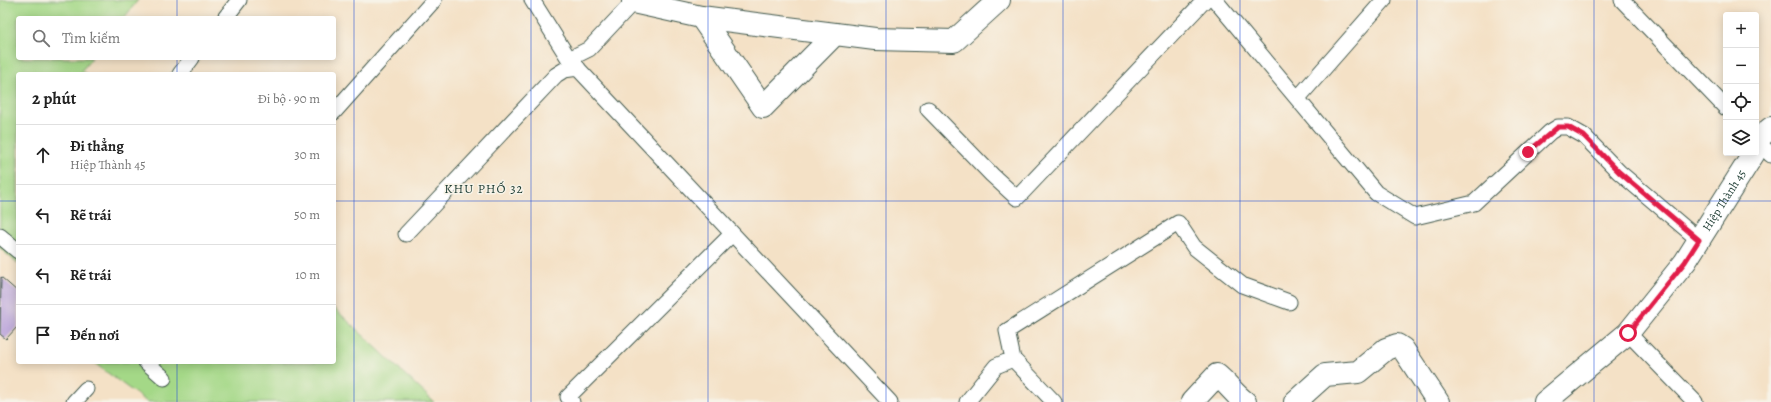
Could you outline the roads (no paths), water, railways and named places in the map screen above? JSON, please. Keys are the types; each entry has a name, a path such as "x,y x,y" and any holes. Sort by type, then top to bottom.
{"street":[{"path":"634,1 701,17 875,39 954,41 999,0"},
{"path":"701,17 763,107 835,34"},
{"path":"1759,138 1771,128"},
{"name":"Hiệp Thành 45","path":"1545,402 1628,333 1685,262 1752,156"},
{"path":"1295,402 1325,375 1358,372 1386,349 1397,345 1403,349 1438,402"},
{"path":"1192,402 1217,375 1226,382 1229,388 1239,398 1246,402"}],"lane":[{"path":"226,16 239,0"},
{"path":"336,110 434,0"},
{"path":"532,0 573,63 890,402"},
{"path":"928,109 992,175 1017,198 1205,0"},
{"path":"1215,0 1376,193 1415,217 1474,203 1550,132 1558,127 1568,127 1584,136 1619,172 1699,240"},
{"path":"1298,98 1384,0"},
{"path":"1622,0 1723,105"},
{"path":"406,234 556,75 589,49 634,1"},
{"path":"182,72 190,60"},
{"path":"1759,144 1771,155"},
{"path":"1054,402 1013,359 1007,331 1178,223 1194,247 1242,285 1289,302"},
{"path":"566,400 732,234"},
{"path":"0,236 16,249"},
{"path":"1628,333 1695,402"},
{"path":"967,402 996,366 1013,359"},
{"path":"148,364 164,378"},
{"path":"74,402 86,390"}],"district":[{"name":"KHU PHỐ 32","path":"484,188"}]}
